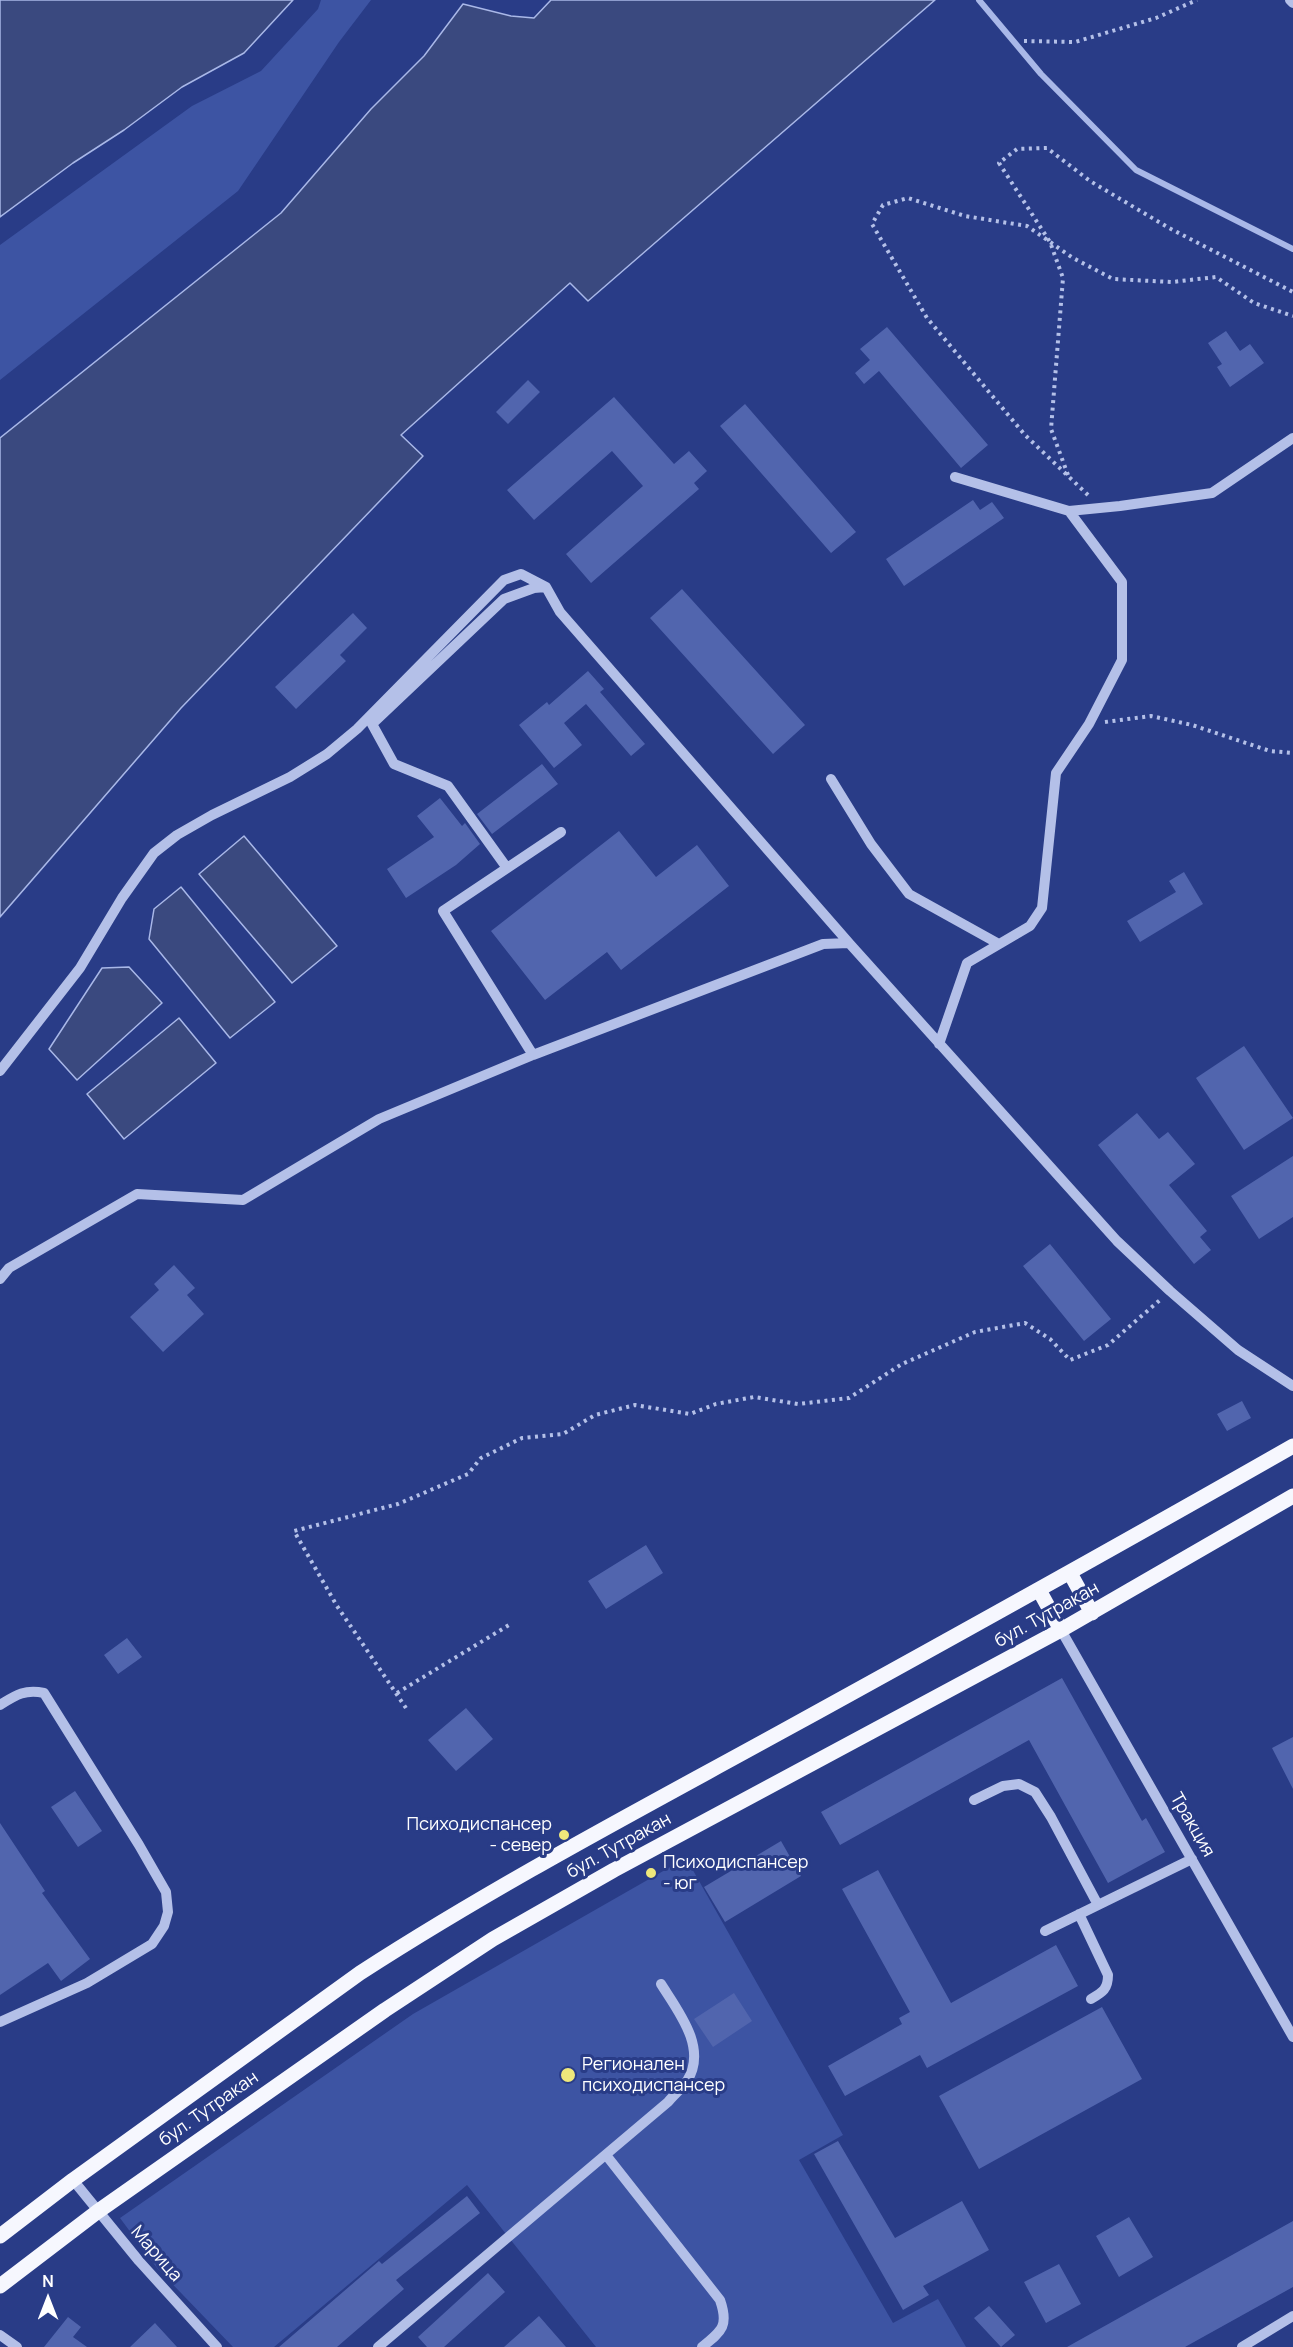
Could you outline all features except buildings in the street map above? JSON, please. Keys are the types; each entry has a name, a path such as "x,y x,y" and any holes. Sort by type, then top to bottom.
{"main road":[{"name":"бул. Тутракан","path":"0,2236 73,2180 360,1973 408,1942 593,1835 1039,1590 1293,1446"},
{"name":"бул. Тутракан","path":"0,2286 97,2212 385,2010 493,1939 614,1870 1092,1613 1293,1496"},
{"path":"1070,1572 1092,1613"},
{"path":"1039,1590 1061,1630"}],"street":[{"path":"955,477 1069,511 1101,508 1212,493 1293,438"},
{"path":"939,1044 967,963 1030,926 1042,908 1056,773 1089,724 1122,660 1122,582 1069,511"},
{"path":"0,1071 80,968 122,898 154,853 177,835 212,815 290,777 327,753 357,729 504,580 521,574 546,586 560,612 849,943 1117,1241 1238,1350 1293,1386"},
{"path":"507,868 448,786 394,764 372,724 504,599 546,586"},
{"path":"831,779 871,844 909,894 999,944"},
{"path":"533,1055 443,911 561,832"},
{"path":"0,1279 9,1268 137,1194 243,1200 379,1119 533,1055 823,944 849,943"},
{"name":"Тракция","path":"1061,1630 1293,2037"},
{"path":"0,1705 20,1692 32,1690 44,1693 166,1892 168,1912 164,1926 152,1944 87,1983 0,2022"},
{"path":"974,1800 1003,1786 1019,1784 1035,1792 1051,1817 1098,1905"},
{"path":"1045,1931 1192,1859"},
{"path":"1079,1914 1108,1975 1108,1984 1104,1992 1091,1999"},
{"path":"378,2347 668,2102 687,2080 693,2065 693,2042 683,2020 661,1984"},
{"path":"606,2155 720,2300 725,2314 724,2323 719,2333 702,2347"},
{"name":"Марица","path":"73,2180 97,2212 217,2347"},
{"path":"1242,2347 1293,2316"},
{"path":"0,2335 17,2347"}],"path":[{"path":"1024,41 1075,42 1156,18 1197,0"},
{"path":"1068,476 1051,429 1063,278 1050,242 999,163 1017,149 1047,148 1090,181 1169,228 1293,292"},
{"path":"1101,508 1025,435 927,318 872,224 883,205 908,198 965,216 1027,226 1073,258 1113,279 1172,282 1216,277 1254,303 1293,316"},
{"path":"1089,724 1151,716 1192,725 1270,751 1293,753"},
{"path":"406,1708 337,1606 294,1531 398,1504 468,1474 481,1458 522,1438 563,1434 594,1415 635,1405 690,1413 716,1404 754,1397 798,1404 849,1398 902,1364 975,1332 1025,1323 1050,1339 1070,1360 1108,1345 1170,1291"},
{"path":"397,1693 509,1625"}],"shaded area":[{"path":"0,0 293,0 244,53 182,87 0,217"},
{"path":"321,0 371,0 339,42 238,191 0,380 0,245 192,106 261,71 318,9"},
{"path":"551,0 935,0 588,301 570,283 401,435 423,456 181,708 0,917 0,438 281,213 371,109 424,56 463,4 511,16 534,18"},
{"path":"244,836 337,946 292,983 199,874"},
{"path":"181,887 275,1002 230,1038 149,939 154,909"},
{"path":"129,967 162,1003 77,1080 49,1049 102,968"},
{"path":"179,1018 216,1063 124,1139 87,1094"},
{"name":"Регионален психодиспансер","path":"686,1858 843,2135 799,2160 893,2323 938,2299 966,2347 596,2347 467,2185 274,2347 233,2347 157,2268 120,2218 413,2014"}],"waterway":[{"path":"979,0 1041,74 1136,170 1293,249"}],"place":[{"name":"Психодиспансер - север","path":"564,1835"},
{"name":"Психодиспансер - юг","path":"651,1873"},
{"name":"Регионален психодиспансер","path":"568,2075"}]}
